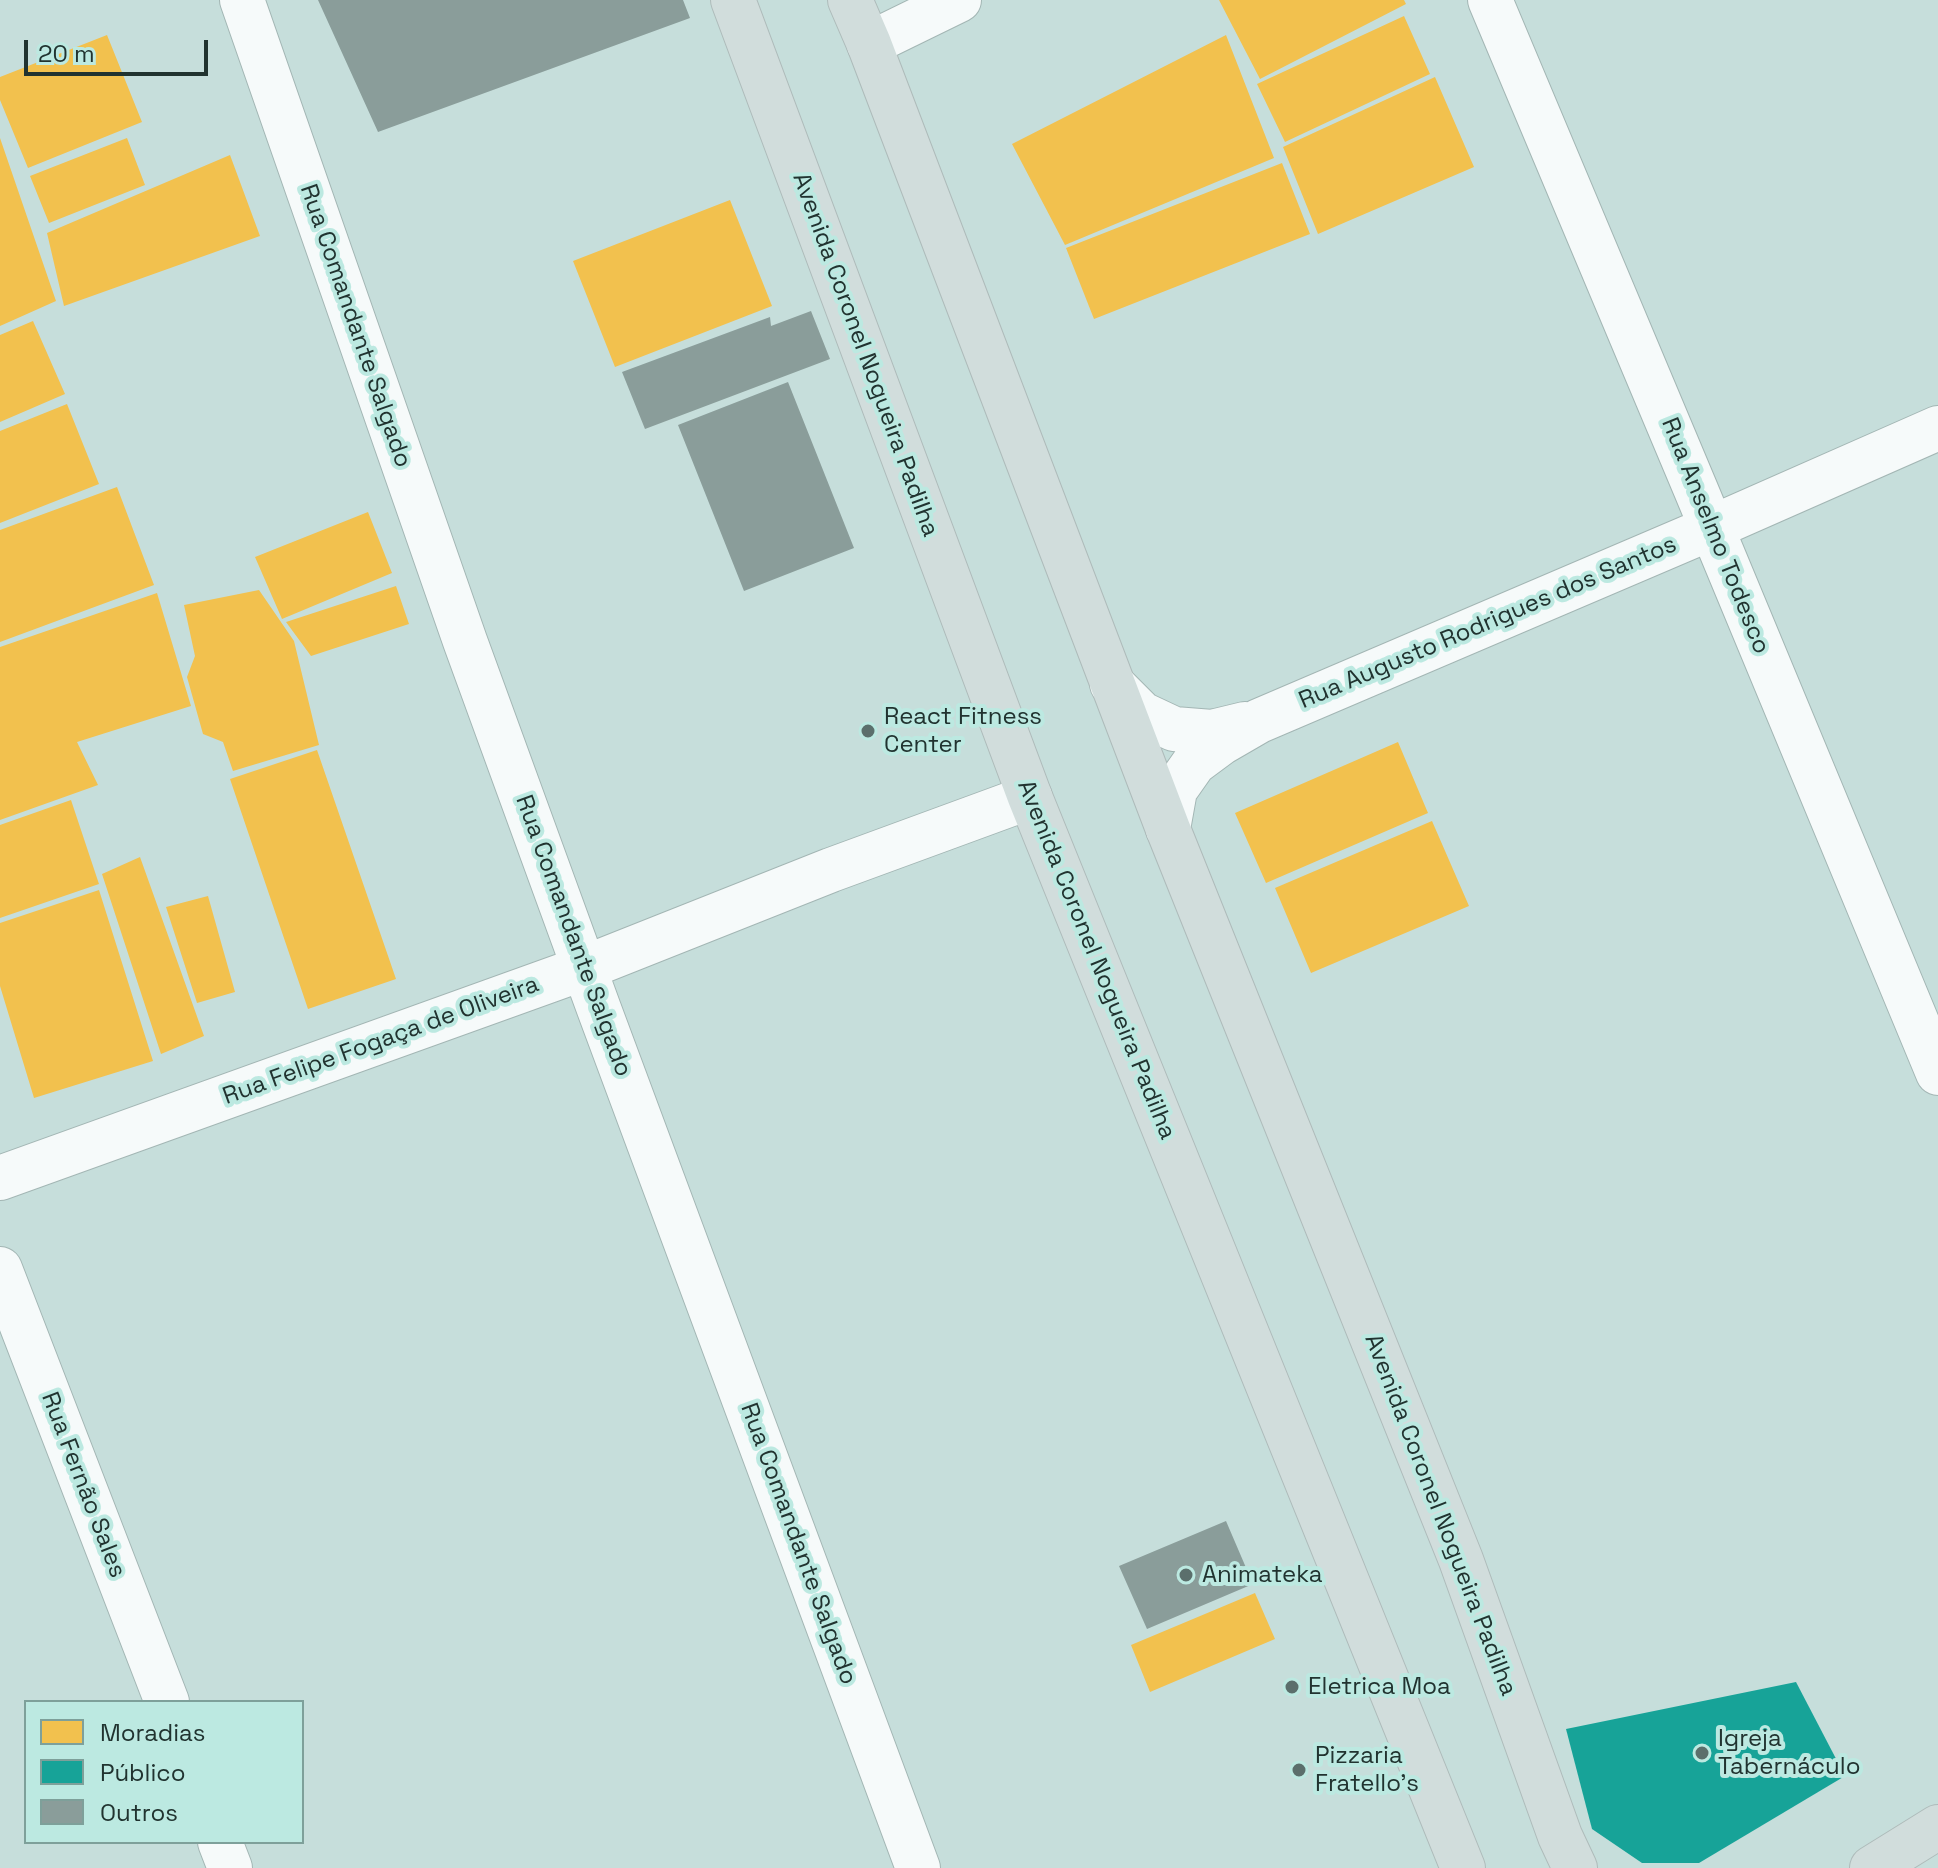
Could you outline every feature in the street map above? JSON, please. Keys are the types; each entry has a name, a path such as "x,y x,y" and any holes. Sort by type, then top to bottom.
{"main road":[{"name":"Avenida Coronel Nogueira Padilha","path":"733,0 1030,797 1463,1868"},
{"name":"Avenida Coronel Nogueira Padilha","path":"850,0 1168,829 1461,1560 1568,1852"},
{"path":"1872,1868 1938,1827"},
{"path":"1568,1852 1603,1868"}],"street":[{"name":"Rua Comandante Salgado","path":"242,0 465,641 918,1868"},
{"path":"869,44 959,0"},
{"name":"Rua Anselmo Todesco","path":"1490,0 1938,1073"},
{"name":"Rua Augusto Rodrigues dos Santos","path":"1168,829 1175,790 1194,763 1259,721 1938,428"},
{"name":"Rua Augusto Rodrigues dos Santos","path":"1112,684 1142,714 1174,729 1212,732 1259,721"},
{"name":"Rua Felipe Fogaça de Oliveira","path":"0,1178 584,968 831,870 1030,797"},
{"name":"Rua Fernão Sales","path":"0,1269 166,1700"},
{"path":"221,1844 230,1868"}],"building: Moradias":[{"path":"1219,0 1404,0 1406,4 1260,79"},
{"path":"1404,16 1430,74 1285,142 1257,84"},
{"path":"107,35 142,122 28,168 0,100 0,77"},
{"path":"1226,35 1274,158 1065,245 1012,144"},
{"path":"1435,77 1474,167 1318,234 1283,147"},
{"path":"0,138 56,301 0,326"},
{"path":"127,138 145,185 49,223 30,176"},
{"path":"230,155 260,236 64,306 47,233"},
{"path":"1282,163 1310,234 1094,319 1066,248"},
{"path":"730,200 772,306 615,367 573,261"},
{"path":"33,321 65,394 0,422 0,335"},
{"path":"67,404 99,484 0,523 0,431"},
{"path":"117,487 154,585 0,642 0,530"},
{"path":"368,512 392,573 282,619 255,557"},
{"path":"396,586 409,624 311,656 286,622"},
{"path":"259,590 294,641 319,745 233,771 223,742 203,734 187,677 195,656 184,605"},
{"path":"157,593 191,706 77,742 98,785 0,820 0,647"},
{"path":"1398,742 1428,813 1266,883 1235,813"},
{"path":"317,750 396,979 308,1009 230,779"},
{"path":"71,800 99,884 0,918 0,825"},
{"path":"1432,821 1469,906 1311,973 1275,888"},
{"path":"140,857 204,1036 161,1054 102,874"},
{"path":"99,890 153,1061 34,1098 0,986 0,923"},
{"path":"208,896 235,992 197,1003 166,907"},
{"path":"1255,1593 1275,1639 1150,1692 1131,1645"}],"building: Público":[{"name":"Igreja Tabernáculo","path":"1796,1682 1845,1776 1699,1863 1642,1863 1592,1829 1566,1729"}],"building: Outros":[{"path":"318,0 683,0 690,18 378,132"},
{"path":"811,311 830,359 645,429 622,372 770,317 771,326"},
{"path":"788,382 854,548 744,591 678,425"},
{"name":"Animateka","path":"1226,1521 1253,1584 1147,1629 1119,1566"}],"place":[{"name":"React Fitness Center","path":"868,731"},
{"name":"Animateka","path":"1186,1575"},
{"name":"Eletrica Moa","path":"1292,1687"},
{"name":"Igreja Tabernáculo","path":"1702,1753"},
{"name":"Pizzaria Fratello's","path":"1299,1770"}]}
